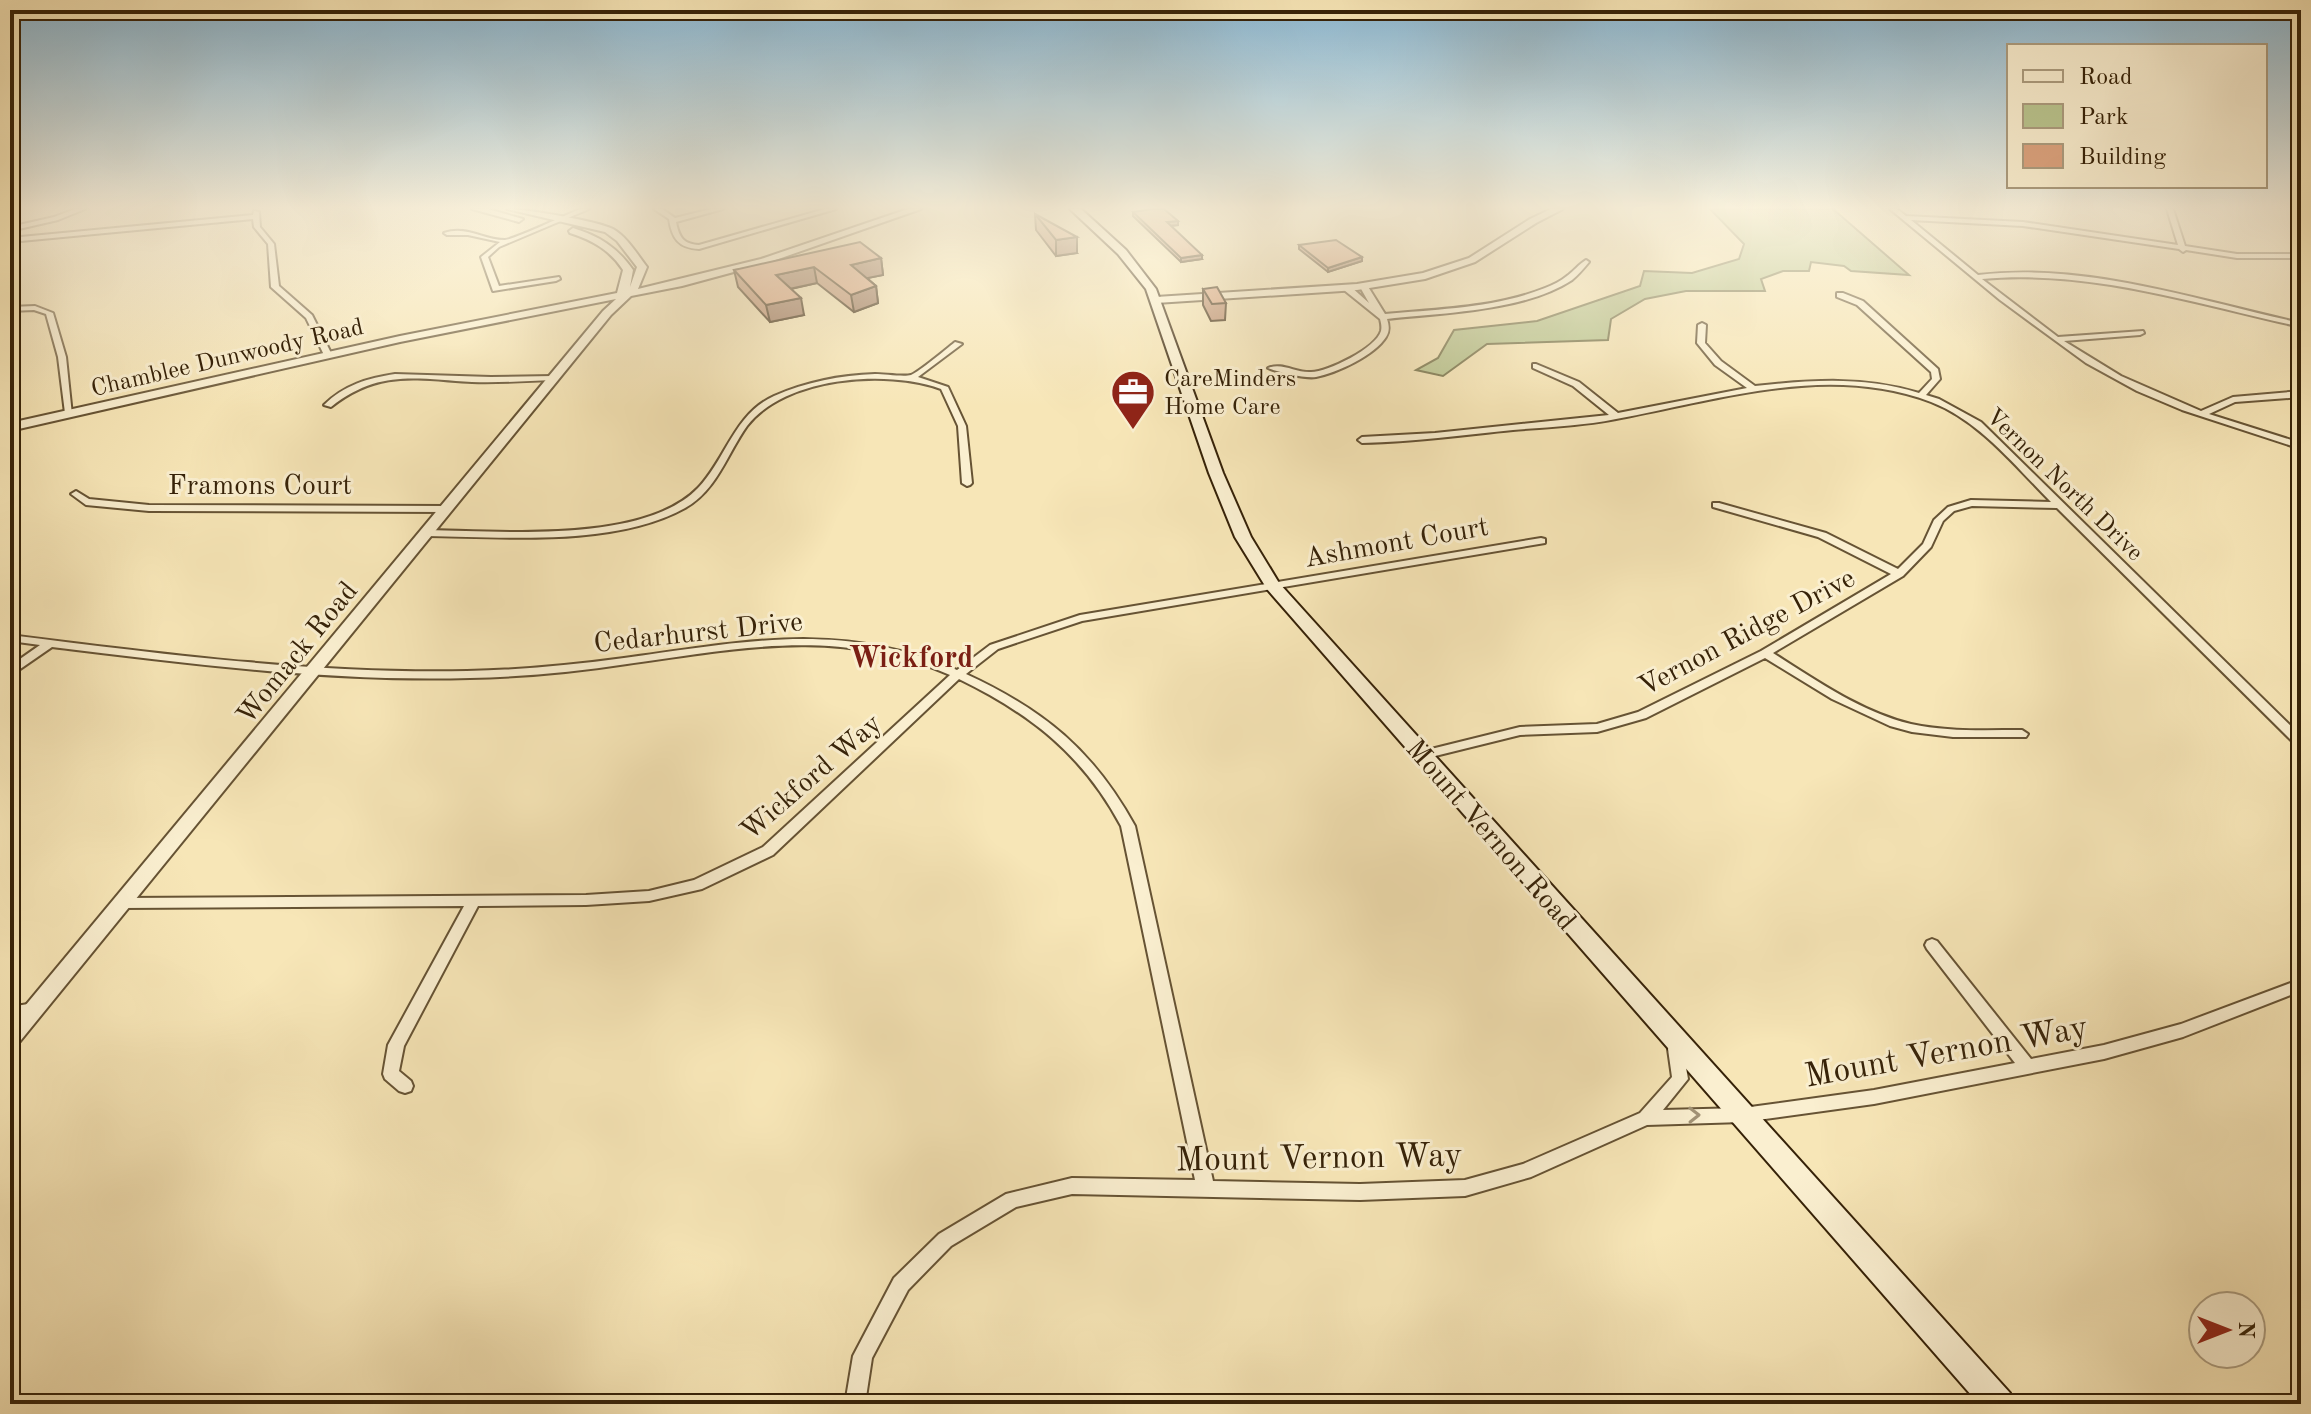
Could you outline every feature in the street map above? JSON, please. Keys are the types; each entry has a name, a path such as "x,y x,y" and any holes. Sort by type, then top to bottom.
{"main road":[{"name":"Mount Vernon Road","path":"1138,275 1156,300 1216,473 1266,588 1423,755 1999,1404"}],"street":[{"path":"274,275 275,287 309,317 328,355"},
{"path":"491,275 496,289 556,279"},
{"path":"621,297 627,275"},
{"name":"Womack Road","path":"10,1039 314,673 553,378 621,297 634,288 640,275"},
{"path":"650,275 658,279 705,277"},
{"name":"Chamblee Dunwoody Road","path":"10,427 328,355 621,297 712,275"},
{"path":"1156,300 1364,287 1428,275"},
{"path":"1347,288 1382,317 1517,298 1575,275"},
{"path":"1976,275 2059,339 2116,377 2202,414 2301,446"},
{"path":"1979,277 2030,276 2092,283 2301,325"},
{"path":"1272,368 1311,376 1334,368 1380,342 1385,332 1382,317 1364,287"},
{"path":"1840,295 1860,303 1935,371 1936,379 1923,393"},
{"path":"10,309 35,308 49,313 62,357 69,413"},
{"path":"1702,325 1701,343 1718,363 1755,390"},
{"path":"2059,339 2140,333"},
{"path":"914,376 958,344"},
{"path":"1536,366 1576,384 1617,417"},
{"path":"328,405 351,388 392,376 430,373 470,379 553,378"},
{"path":"427,533 581,530 655,517 699,494 743,426 769,403 812,387 844,381 914,376 944,387 952,398 962,426 967,483"},
{"name":"Vernon North Drive","path":"1362,440 1617,417 1755,390 1839,382 1884,385 1923,393 1978,424 2301,743"},
{"path":"2202,414 2233,400 2301,394"},
{"name":"Framons Court","path":"76,494 86,502 149,508 447,509"},
{"name":"Vernon Ridge Drive","path":"1423,755 1520,731 1597,728 1642,715 1765,653 1899,574 1927,545 1939,520 1951,509 1971,503 2059,505"},
{"path":"1716,505 1822,535 1899,574"},
{"name":"Ashmont Court","path":"1266,588 1541,541"},
{"name":"Wickford Way","path":"121,903 474,901 649,896 697,885 768,851 957,675 994,647 1080,618 1266,588"},
{"name":"Cedarhurst Drive","path":"10,638 314,673 517,674 805,641 880,649 957,675 1014,703 1065,739 1109,788 1122,814 1144,896 1206,1189"},
{"path":"10,672 50,643"},
{"path":"1765,653 1860,706 1908,727 1953,734 2022,734"},
{"path":"405,1086 391,1074 396,1045 474,901"},
{"path":"1932,945 2026,1065"},
{"name":"Mount Vernon Way","path":"855,1404 863,1356 901,1284 945,1240 1012,1200 1072,1186 1360,1192 1465,1188 1525,1171 1646,1118 1743,1115 1874,1097 2104,1052 2183,1030 2301,985"},
{"path":"10,1013 34,1009"},
{"path":"1646,1118 1680,1079 1680,1059 1672,1038"}],"green space":[{"path":"1643,275 1772,275 1761,279 1765,291 1686,291 1645,299 1611,319 1608,340 1487,344 1443,376 1416,370 1438,358 1454,330 1537,321 1640,286"}],"building":[{"path":"739,275 776,275 801,298 766,305"},
{"path":"825,275 863,275 876,286 851,295"},
{"path":"1217,287 1226,303 1212,304 1203,289"}],"place":[{"name":"CareMinders Home Care","path":"1133,431"}],"district":[{"name":"Wickford","path":"911,657"}]}
